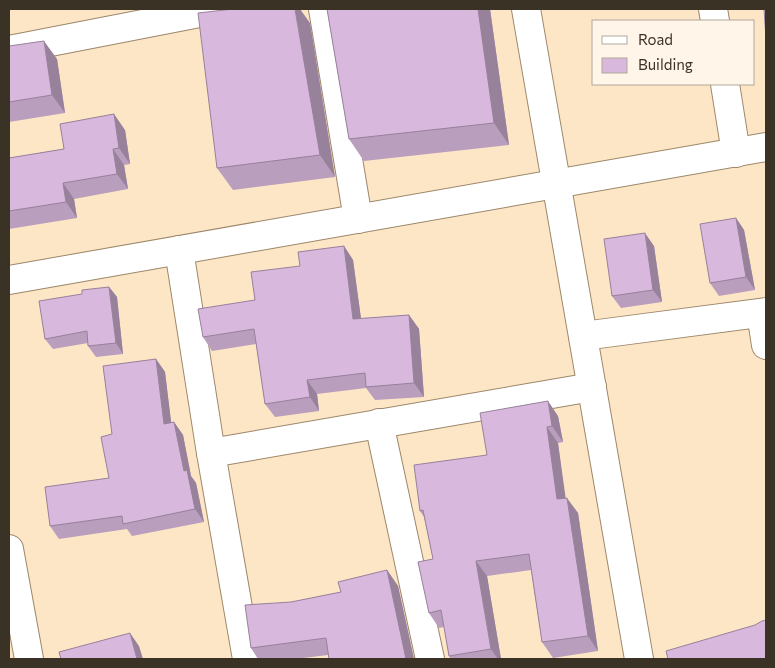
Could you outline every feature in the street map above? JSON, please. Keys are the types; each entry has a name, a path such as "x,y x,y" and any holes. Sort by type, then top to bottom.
{"street":[{"path":"9,50 220,9"},
{"path":"323,9 358,219"},
{"path":"526,9 638,659"},
{"path":"725,85 736,153"},
{"path":"9,280 766,147"},
{"path":"179,250 211,453 247,659"},
{"path":"583,336 764,313 766,345"},
{"path":"211,453 380,422 592,387"},
{"path":"380,422 430,659"},
{"path":"9,548 28,659"}],"building":[{"path":"233,9 295,9 320,155 217,168 198,13"},
{"path":"327,9 478,9 494,123 349,139"},
{"path":"764,9 766,9 766,39"},
{"path":"44,41 52,95 9,102 9,46"},
{"path":"114,114 119,148 113,149 117,174 63,183 66,202 9,211 9,158 64,149 60,124"},
{"path":"736,218 746,277 710,283 700,224"},
{"path":"645,233 653,290 612,296 604,239"},
{"path":"344,246 353,319 409,315 414,383 366,387 365,373 307,380 310,397 265,404 254,329 203,337 198,309 255,300 251,272 300,266 298,252"},
{"path":"109,287 116,343 88,346 87,331 45,339 39,301 82,294 82,290"},
{"path":"156,359 164,424 174,422 184,471 187,470 195,509 123,524 122,516 50,526 45,487 109,478 101,437 112,434 103,366"},
{"path":"548,401 552,426 547,427 557,499 567,498 588,636 542,642 529,554 476,561 491,649 449,656 441,610 429,613 418,562 433,559 423,510 420,511 414,465 487,455 480,413"},
{"path":"387,570 406,659 329,659 326,638 251,648 245,605 291,602 341,592 338,582"},
{"path":"766,620 766,659 668,659 666,651 755,625"},
{"path":"130,633 137,659 61,659 59,652"}]}
